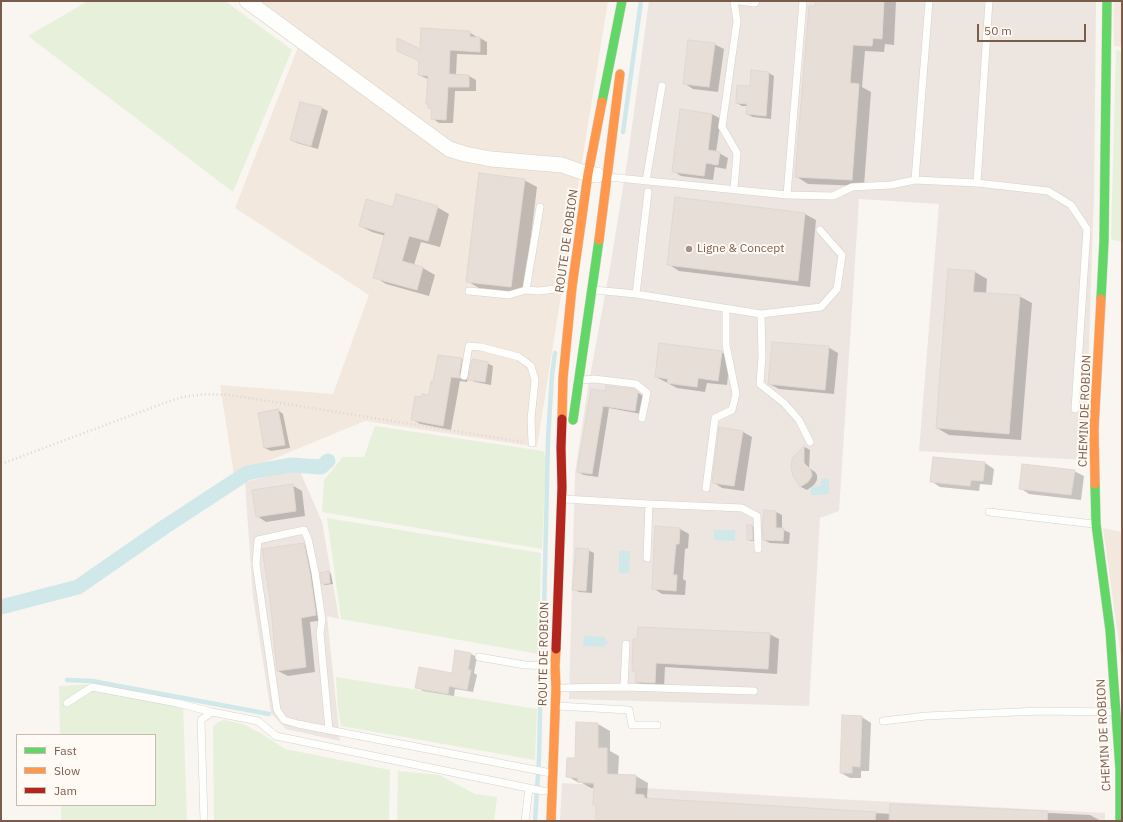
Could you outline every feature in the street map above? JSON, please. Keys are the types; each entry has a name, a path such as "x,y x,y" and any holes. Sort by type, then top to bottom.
{"main road":[{"name":"ROUTE DE ROBION","path":"551,821 554,773 556,688 555,666 562,498 561,448 563,378 582,288 598,174 604,88 622,1"},
{"path":"624,37 627,1"},
{"name":"CHEMIN DE ROBION","path":"1107,1 1104,241 1094,429 1096,524 1110,630 1121,769 1120,821"},
{"name":"ROUTE DE ROBION","path":"598,174 621,66"},
{"name":"ROUTE DE ROBION","path":"562,487 579,380 582,288 598,246"}],"street":[{"path":"247,1 449,149 490,159 562,165 598,174 592,220 598,246"}],"lane":[{"path":"734,1 737,21 722,127 736,153 734,189"},
{"path":"739,1 755,3 756,1"},
{"path":"787,195 803,1"},
{"path":"915,180 929,1"},
{"path":"977,183 990,1"},
{"path":"646,181 662,86"},
{"path":"603,138 606,115 604,88"},
{"path":"598,174 646,181 787,195 833,196 852,188 890,185 915,180 977,183 1048,191 1071,205 1087,229 1075,409"},
{"path":"636,294 648,192"},
{"path":"526,290 540,207"},
{"path":"469,291 509,295 526,290 539,292 582,288 636,294 761,314 821,307 837,289 842,256 820,230"},
{"path":"706,488 715,418 732,410 736,394 726,345 726,309"},
{"path":"761,314 762,356 760,384 784,403 799,420 810,442"},
{"path":"464,376 469,346 481,347 519,357 532,366 536,380 531,418 532,443"},
{"path":"579,380 594,379 636,384 647,393 642,418"},
{"path":"562,498 742,508 757,516 758,549"},
{"path":"647,558 649,504"},
{"path":"989,512 1096,524"},
{"path":"329,730 320,633 322,620 315,572 308,539 304,530 258,540 256,564 277,710 284,720 298,724 329,730 554,773"},
{"path":"624,687 626,644"},
{"path":"479,658 555,666"},
{"path":"67,703 92,687 258,720 276,736 543,791 553,791"},
{"path":"556,688 624,687 754,691"},
{"path":"555,706 629,710 632,725 657,725"},
{"path":"883,721 926,716 1040,711 1116,712"},
{"path":"204,821 201,720 212,712"},
{"path":"525,821 529,788"}],"path":[{"path":"1,464 182,397 206,394 230,395 532,443"}],"shaded area":[{"path":"257,1 608,1 537,447 365,421 234,475 220,385 333,394 369,295 235,208 302,37"},
{"path":"649,1 1096,1 1094,194 1085,460 919,451 939,204 859,199 839,511 820,518 809,706 569,699 575,473 588,387 610,268 628,156"},
{"path":"1114,1 1122,1 1122,47 1114,46"},
{"path":"299,469 322,522 339,619 327,616 340,741 286,729 271,713 253,597 245,482"},
{"path":"1103,528 1122,532 1122,665"},
{"path":"562,783 1105,813 1105,821 560,821"}],"green space":[{"path":"88,1 225,1 292,50 233,192 28,36"},
{"path":"1116,50 1122,51 1122,242 1111,239"},
{"path":"375,426 543,451 546,458 542,549 322,512 324,480 343,457 364,457"},
{"path":"327,518 541,553 539,654 341,619"},
{"path":"336,677 537,709 535,760 341,726 338,710"},
{"path":"94,684 183,702 187,821 61,821 61,806 156,806 156,734 60,734 59,686"},
{"path":"224,720 243,724 285,749 390,770 389,821 214,821 213,727 218,722"},
{"path":"398,771 439,775 475,794 497,797 494,821 397,821"}],"water":[{"path":"821,479 829,479 829,493 825,495 811,495 811,487 820,486"},
{"path":"714,530 735,530 735,541 714,540"},
{"path":"619,551 630,551 629,573 619,573"},
{"path":"584,636 605,637 608,642 605,647 583,646"}],"building":[{"path":"816,1 884,1 882,39 873,38 872,46 853,45 850,83 859,84 852,180 795,177 809,6 815,6"},
{"path":"421,28 470,31 470,37 480,37 480,52 450,50 449,74 469,75 469,87 448,87 446,120 431,119 432,109 428,108 428,104 426,104 428,76 418,75 419,61 397,51 397,38 420,49"},
{"path":"688,40 715,43 709,87 683,84"},
{"path":"751,70 769,72 766,116 746,114 747,104 736,103 737,85 750,86"},
{"path":"300,102 322,107 311,146 290,140"},
{"path":"680,109 712,114 708,150 720,152 718,165 706,163 704,176 672,172"},
{"path":"479,173 525,179 511,287 466,282"},
{"path":"396,194 438,206 428,241 409,236 402,261 423,267 417,290 373,278 385,233 359,226 366,199 393,207"},
{"path":"675,197 805,213 798,281 667,265"},
{"path":"948,269 975,271 973,292 1020,295 1009,434 936,428"},
{"path":"772,342 829,346 825,390 768,384"},
{"path":"659,343 722,351 718,381 698,378 697,387 667,383 668,379 655,377"},
{"path":"438,355 462,358 459,375 460,378 451,377 443,426 411,420 415,396 422,397 422,394 429,395"},
{"path":"473,359 488,362 485,382 467,380"},
{"path":"606,386 634,389 638,392 635,411 603,406 592,474 577,472 591,389 605,391"},
{"path":"278,409 285,445 264,448 258,413"},
{"path":"719,427 743,431 734,486 712,483"},
{"path":"804,446 804,463 811,471 812,476 808,482 800,487 793,476 791,467 794,456"},
{"path":"933,457 985,462 983,481 971,480 970,486 930,482"},
{"path":"1022,464 1075,470 1071,495 1019,489"},
{"path":"293,484 296,511 256,517 252,490"},
{"path":"764,510 776,511 776,528 784,528 783,541 763,540 762,526"},
{"path":"747,525 752,525 753,540 747,540"},
{"path":"655,526 680,528 679,544 676,544 673,575 677,575 676,591 652,589"},
{"path":"304,543 316,615 301,618 306,667 277,671 270,599 262,549"},
{"path":"576,548 589,549 586,591 572,590"},
{"path":"329,571 330,583 322,584 320,573"},
{"path":"638,627 770,633 768,669 656,663 655,683 635,682 636,672 632,671 633,639 637,639"},
{"path":"455,650 471,653 468,670 471,670 467,690 449,686 448,694 415,688 419,667 452,673"},
{"path":"842,715 862,716 860,767 852,766 852,773 840,773"},
{"path":"576,722 598,723 598,748 607,748 607,774 636,775 635,794 644,795 644,798 876,812 875,821 596,821 596,805 593,805 594,783 578,782 578,778 566,777 567,758 575,758"},
{"path":"890,804 1048,811 1047,821 889,821"}],"waterway":[{"path":"623,132 641,1"},
{"path":"535,821 543,656 548,439 552,375 555,353"},
{"path":"1,607 78,587 166,526 247,473 290,465 321,467 328,461"},
{"path":"67,680 92,681 269,714"}],"traffic: fast":[{"path":"602,102 622,1"},
{"path":"1101,299 1104,241 1107,1"},
{"path":"573,420 599,240"},
{"path":"1095,484 1096,524 1110,630 1120,769 1120,821"}],"traffic: slow":[{"path":"599,240 620,74"},
{"path":"562,419 563,378 572,287 588,174 602,102"},
{"path":"1095,484 1094,429 1101,299"},
{"path":"551,821 556,649"}],"traffic: jam":[{"path":"556,649 562,487 562,419"}],"place":[{"name":"Ligne & Concept","path":"689,249"}]}
